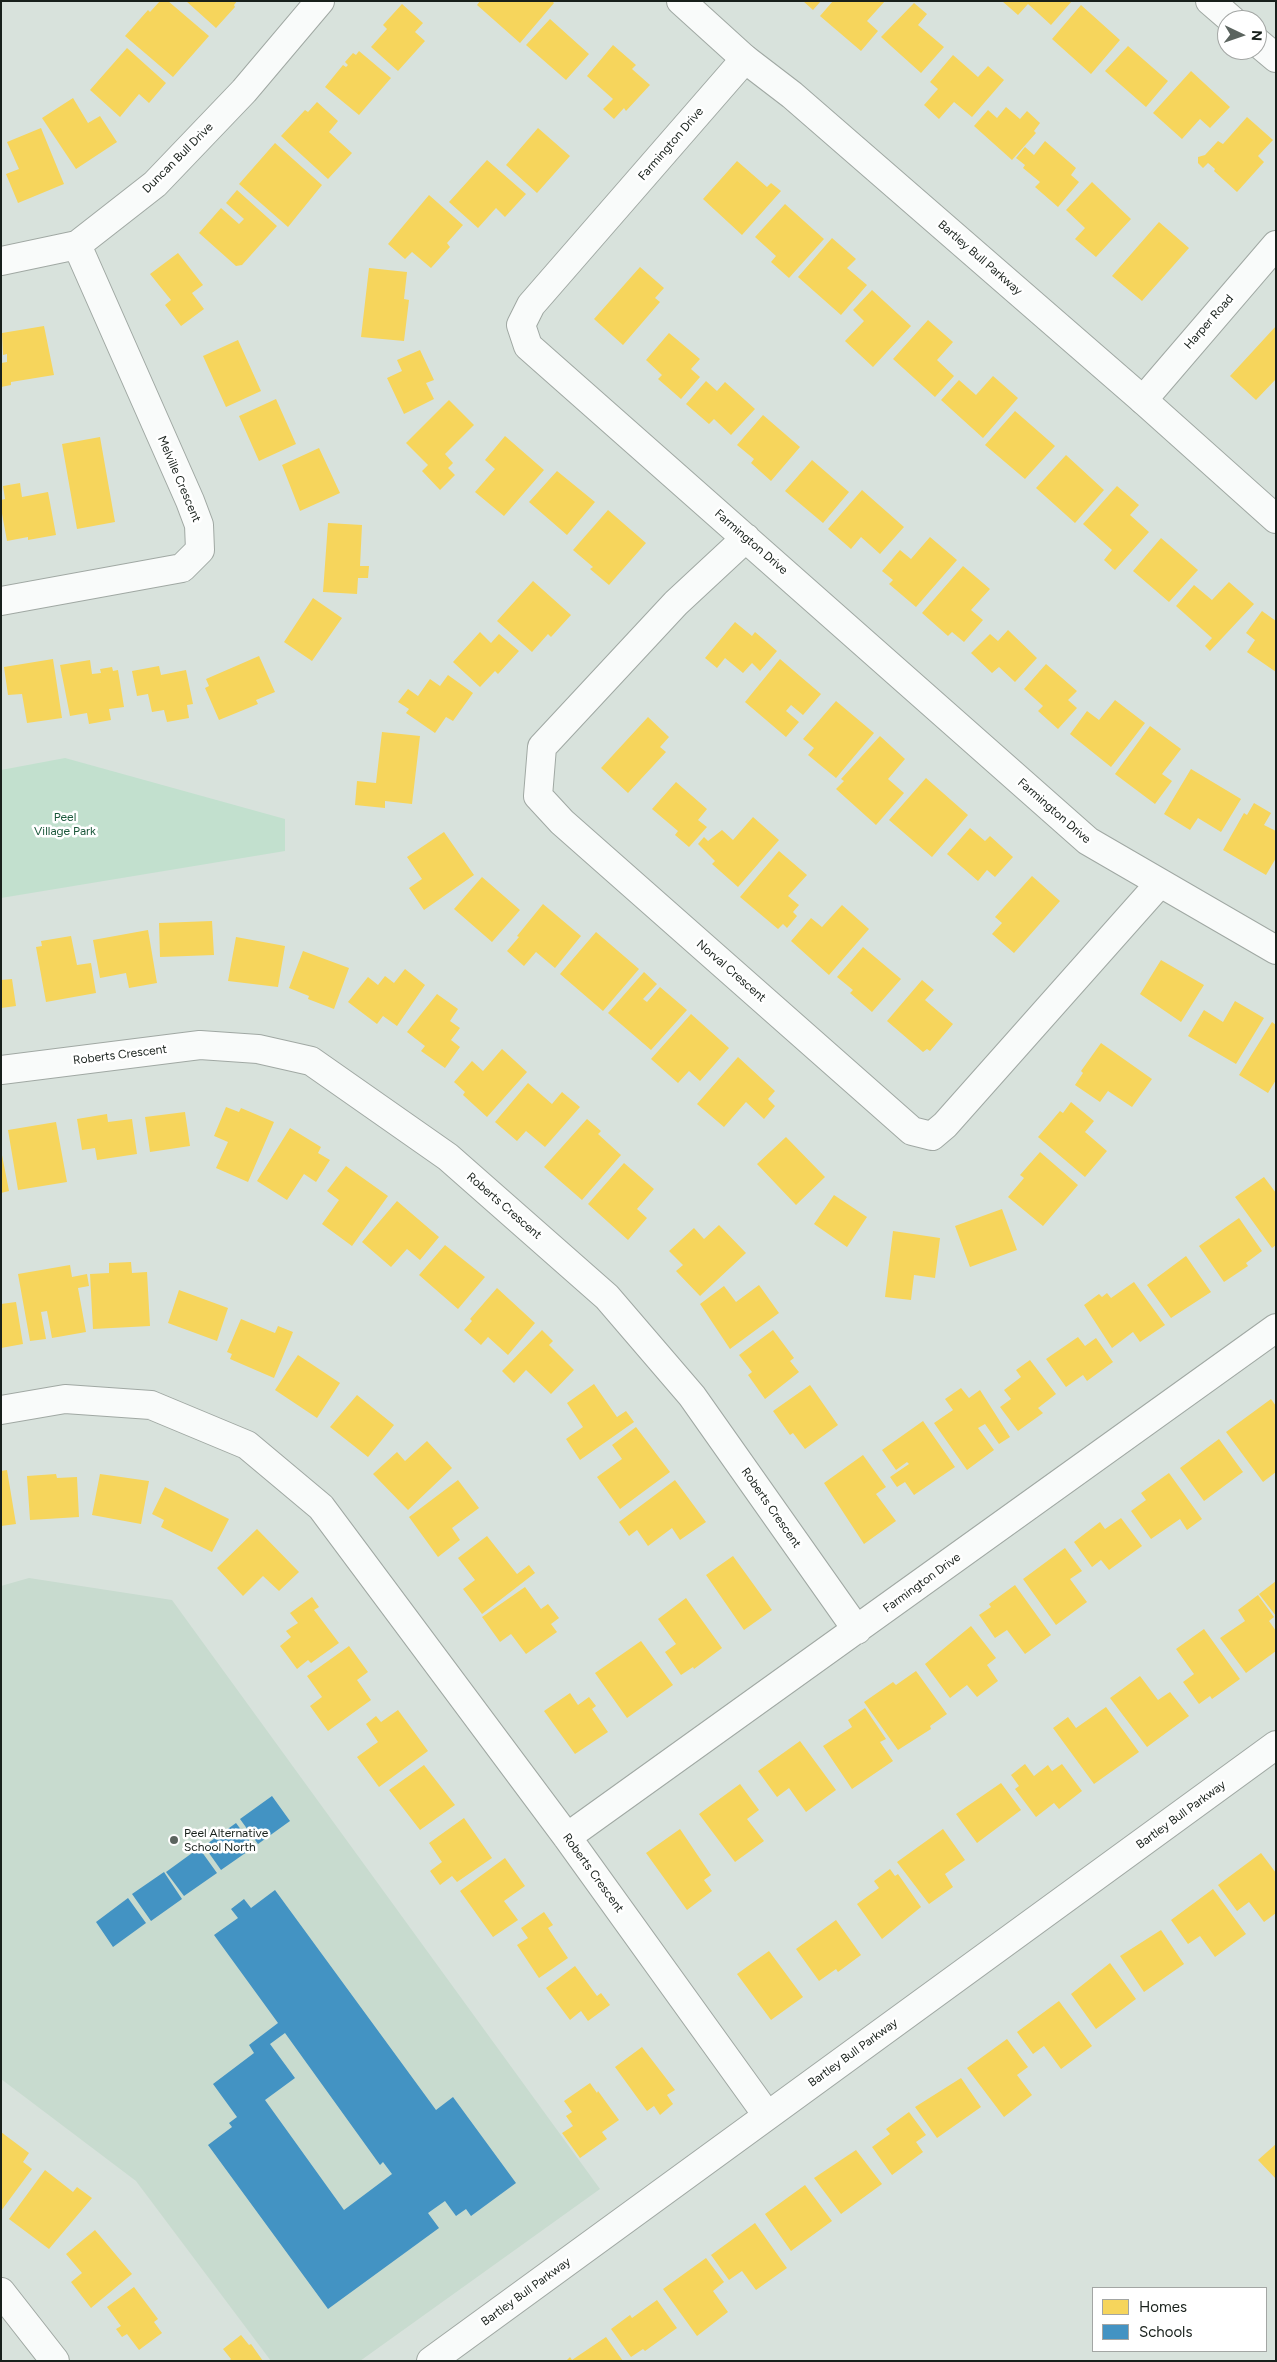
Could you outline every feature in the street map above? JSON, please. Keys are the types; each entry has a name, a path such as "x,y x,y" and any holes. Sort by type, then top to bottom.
{"street":[{"name":"Duncan Bull Drive","path":"1,261 77,245 155,184 244,91 320,1"},
{"name":"Bartley Bull Parkway","path":"681,1 745,59 792,95 1143,400 1276,519"},
{"path":"1210,1 1220,10"},
{"name":"Farmington Drive","path":"745,59 530,304 521,325 528,346 1088,841 1276,950"},
{"name":"Melville Crescent","path":"1,601 182,568 200,550 200,525 77,245"},
{"name":"Harper Road","path":"1143,400 1276,245"},
{"name":"Norval Crescent","path":"746,538 676,603 542,747 538,796 562,822 912,1130 932,1136 945,1125 1160,883"},
{"name":"Roberts Crescent","path":"1,1070 200,1045 258,1049 310,1061 448,1157 607,1297 692,1396 858,1630"},
{"name":"Farmington Drive","path":"567,1837 858,1630 1276,1328"},
{"name":"Roberts Crescent","path":"1,1410 65,1399 151,1405 247,1444 322,1507 567,1837 767,2115"},
{"name":"Bartley Bull Parkway","path":"431,2361 1276,1746"},
{"path":"1,2292 55,2361"}],"shaded area":[{"name":"Peel Alternative School North","path":"29,1578 172,1600 600,2189 360,2361 271,2361 136,2181 1,2079 1,1586"}],"green space":[{"name":"Peel Village Park","path":"65,758 285,819 285,851 1,898 1,770"}],"building: Homes":[{"path":"160,1 168,1 209,36 173,77 125,36 148,10 150,12"},
{"path":"186,1 237,1 234,5 235,7 216,28"},
{"path":"480,1 552,1 554,3 520,43 477,5"},
{"path":"803,1 821,1 813,10"},
{"path":"833,1 885,1 867,21 878,31 861,51 820,16"},
{"path":"1002,1 1072,1 1051,25 1028,4 1018,15"},
{"path":"914,3 927,14 918,25 944,47 921,73 881,37"},
{"path":"402,4 423,23 415,32 425,41 398,71 371,47 387,29 383,25"},
{"path":"1081,5 1120,40 1091,74 1052,39"},
{"path":"550,19 589,54 566,80 526,45"},
{"path":"613,45 636,65 632,69 650,85 626,111 624,108 614,119 603,109 613,99 587,76"},
{"path":"1128,46 1168,81 1146,107 1105,71"},
{"path":"127,48 166,83 149,103 139,94 120,117 90,90"},
{"path":"359,51 391,78 359,115 325,87 343,65 346,67 348,65 345,62 353,53 356,55"},
{"path":"953,55 978,77 988,66 1004,80 972,117 954,102 939,119 924,105 938,89 930,82"},
{"path":"1191,71 1230,107 1210,128 1200,119 1182,139 1153,113"},
{"path":"73,98 88,123 100,116 117,142 76,169 42,118"},
{"path":"317,102 338,121 329,132 352,153 328,179 281,136 305,110 308,112"},
{"path":"1006,107 1020,119 1027,111 1040,123 1034,131 1036,133 1012,160 974,126 988,110 997,118"},
{"path":"1247,117 1273,140 1258,156 1264,162 1237,192 1208,163 1203,168 1198,163 1198,157 1205,155 1218,141 1223,144"},
{"path":"41,128 64,184 18,203 6,174 19,169 7,142"},
{"path":"538,128 570,156 537,193 506,165"},
{"path":"1045,141 1076,168 1071,175 1079,182 1058,207 1035,187 1040,182 1023,168 1025,165 1016,158 1025,147 1034,155"},
{"path":"275,143 322,185 288,227 239,184"},
{"path":"487,160 526,194 505,217 496,208 478,228 449,202"},
{"path":"737,161 767,187 771,183 781,191 742,235 703,199"},
{"path":"1092,182 1131,219 1096,257 1075,239 1085,228 1066,210"},
{"path":"237,190 277,226 242,265 236,266 199,233 221,208 239,224 244,219 226,203"},
{"path":"429,195 463,225 447,243 450,247 431,268 412,252 405,259 388,244"},
{"path":"785,204 824,239 789,278 771,262 776,256 755,237"},
{"path":"1159,222 1189,248 1142,301 1112,276"},
{"path":"832,238 856,259 847,268 867,285 841,315 798,277"},
{"path":"178,253 203,285 192,293 204,309 181,326 165,305 171,300 150,274"},
{"path":"640,267 664,288 655,298 660,302 623,345 594,319"},
{"path":"369,268 407,272 404,299 409,300 404,341 361,337"},
{"path":"872,290 911,326 873,367 845,341 864,321 853,310"},
{"path":"928,320 953,342 937,360 954,376 935,397 893,359"},
{"path":"44,326 54,375 11,382 11,385 1,387 1,363 7,362 7,354 3,355 2,333"},
{"path":"1276,326 1276,379 1256,400 1230,376"},
{"path":"669,333 700,359 691,369 700,377 681,399 658,379 662,375 646,360"},
{"path":"238,340 261,391 226,407 203,356"},
{"path":"420,350 434,380 426,383 434,399 404,414 387,378 402,371 397,360"},
{"path":"993,376 1018,398 983,438 941,400 959,380 976,395"},
{"path":"706,381 717,391 725,382 755,409 731,435 714,419 709,424 686,404"},
{"path":"276,399 296,444 259,461 239,416"},
{"path":"449,400 474,425 445,454 453,463 448,468 455,475 440,490 422,471 428,465 406,443"},
{"path":"1015,411 1055,446 1025,479 985,445"},
{"path":"763,415 800,447 771,481 751,463 754,459 737,445"},
{"path":"505,436 544,470 504,516 475,492 495,469 485,460"},
{"path":"100,437 115,522 77,529 62,444"},
{"path":"319,448 340,493 300,511 282,465"},
{"path":"1066,455 1104,490 1075,523 1036,488"},
{"path":"812,460 849,492 823,523 785,491"},
{"path":"557,471 595,502 567,535 529,502"},
{"path":"20,483 22,497 48,492 56,535 28,540 28,537 7,541 1,508 1,500 5,499 3,486"},
{"path":"1117,486 1139,505 1130,515 1149,532 1115,570 1104,560 1112,550 1083,524"},
{"path":"862,490 904,527 880,554 861,537 851,549 828,529"},
{"path":"608,510 646,543 609,585 590,569 593,567 573,550"},
{"path":"328,523 362,525 360,566 369,566 368,578 358,578 357,594 323,592"},
{"path":"930,537 957,560 916,607 889,584 893,580 882,571 900,550 911,559"},
{"path":"1161,538 1198,570 1169,602 1133,571"},
{"path":"963,566 990,589 971,610 983,620 964,642 952,632 948,636 922,613"},
{"path":"533,581 571,615 551,637 548,634 532,652 497,621"},
{"path":"1229,582 1254,604 1210,651 1205,646 1212,638 1176,606 1194,585 1212,600"},
{"path":"313,598 342,618 312,661 284,642"},
{"path":"1262,611 1276,621 1276,672 1247,652 1255,640 1246,633"},
{"path":"735,622 752,636 755,632 777,651 760,671 752,663 743,673 725,658 717,668 705,658"},
{"path":"1008,630 1037,658 1015,682 999,667 992,673 971,653 990,634 998,641"},
{"path":"480,632 491,643 499,634 519,651 498,674 495,671 480,687 453,662"},
{"path":"259,656 275,692 256,700 258,704 219,720 205,688 209,686 206,679"},
{"path":"53,659 62,718 27,723 22,694 8,695 4,667"},
{"path":"780,659 821,694 803,715 791,705 786,711 799,722 786,737 745,702"},
{"path":"90,660 92,674 101,673 100,669 112,667 113,671 118,670 124,707 109,709 111,720 89,724 87,713 70,716 60,665"},
{"path":"1046,664 1077,691 1068,700 1077,708 1058,729 1038,711 1043,706 1024,689"},
{"path":"159,666 161,675 186,670 193,704 187,705 189,718 167,722 164,710 152,712 148,694 137,696 132,671"},
{"path":"448,675 473,693 453,721 446,717 435,733 406,713 409,709 398,702 408,689 418,696 430,679 440,686"},
{"path":"1115,700 1145,723 1111,767 1070,734 1087,711 1099,720"},
{"path":"836,701 874,733 836,778 808,755 814,748 803,739"},
{"path":"648,717 669,737 660,747 666,752 628,793 601,768"},
{"path":"1150,726 1181,749 1162,774 1172,781 1155,804 1115,774"},
{"path":"382,732 420,736 412,804 385,801 385,808 355,805 357,781 376,783"},
{"path":"880,736 905,759 888,779 904,793 876,825 836,789 844,781 841,779"},
{"path":"1191,769 1241,799 1221,832 1198,818 1190,830 1164,814"},
{"path":"926,778 968,815 932,857 889,820"},
{"path":"676,782 707,809 698,820 707,827 689,847 675,835 678,831 652,809"},
{"path":"1254,803 1271,813 1264,825 1276,831 1276,858 1266,875 1223,850 1244,813 1247,815"},
{"path":"753,817 779,840 738,887 712,864 715,861 698,844 704,837 708,841 722,830 733,840"},
{"path":"970,828 985,841 990,836 1013,857 995,877 987,870 978,881 947,854"},
{"path":"444,832 474,875 424,910 409,888 422,879 407,857"},
{"path":"779,851 807,875 788,896 799,905 793,912 797,916 787,928 783,924 778,929 740,897"},
{"path":"1032,876 1060,901 1014,953 992,934 1002,923 995,917"},
{"path":"482,877 520,910 492,942 454,909"},
{"path":"543,904 581,936 555,968 536,952 524,966 507,951"},
{"path":"842,905 869,929 829,975 791,941 811,918 822,927"},
{"path":"212,921 214,955 160,957 159,923"},
{"path":"148,930 157,983 129,988 126,973 100,978 93,940"},
{"path":"596,932 639,969 603,1011 560,974"},
{"path":"71,936 77,965 91,963 96,993 46,1002 36,947 42,946 41,941"},
{"path":"236,937 285,946 278,987 228,981"},
{"path":"863,947 901,979 872,1012 850,993 853,990 837,977"},
{"path":"303,951 349,968 334,1009 308,999 309,996 289,988"},
{"path":"1161,960 1204,985 1181,1022 1140,994"},
{"path":"405,969 425,985 397,1026 383,1016 377,1024 348,1002 368,977 378,985 385,976 394,983"},
{"path":"644,972 657,984 643,999 647,1002 660,987 687,1010 651,1050 608,1013"},
{"path":"12,979 16,1006 1,1008 1,980"},
{"path":"922,980 934,990 925,1000 953,1024 930,1051 927,1049 923,1052 887,1021"},
{"path":"437,994 458,1009 450,1021 460,1028 451,1040 460,1047 445,1068 421,1051 425,1046 407,1032"},
{"path":"1235,1001 1264,1018 1236,1064 1188,1036 1204,1010 1223,1022"},
{"path":"691,1014 729,1048 700,1081 689,1071 678,1083 651,1059"},
{"path":"1272,1022 1276,1025 1276,1080 1268,1093 1239,1075"},
{"path":"1101,1043 1152,1079 1132,1107 1108,1091 1100,1102 1075,1085 1083,1073 1081,1071"},
{"path":"502,1049 527,1072 487,1117 463,1095 465,1092 454,1082 472,1061 483,1071"},
{"path":"738,1057 775,1091 768,1099 775,1106 764,1119 746,1102 724,1127 697,1104"},
{"path":"528,1083 552,1104 562,1092 580,1107 545,1147 526,1131 517,1141 495,1122"},
{"path":"1071,1102 1094,1121 1085,1132 1107,1151 1085,1177 1038,1137 1060,1111 1063,1113"},
{"path":"226,1107 239,1112 241,1108 274,1122 248,1182 216,1168 228,1142 214,1136"},
{"path":"185,1112 190,1146 150,1152 145,1117"},
{"path":"107,1114 108,1122 132,1119 137,1154 97,1160 95,1148 82,1150 77,1119"},
{"path":"587,1119 601,1131 598,1134 621,1155 582,1200 544,1167"},
{"path":"56,1122 67,1182 18,1190 8,1130"},
{"path":"290,1128 321,1147 318,1153 330,1160 316,1182 304,1174 287,1200 257,1181"},
{"path":"786,1137 825,1177 796,1205 757,1164"},
{"path":"1,1150 9,1191 1,1193"},
{"path":"1040,1152 1078,1185 1043,1226 1008,1197 1024,1178 1020,1175"},
{"path":"624,1163 654,1189 637,1209 647,1218 628,1240 588,1204"},
{"path":"346,1166 388,1196 352,1246 322,1224 339,1200 327,1191"},
{"path":"1264,1177 1276,1193 1276,1245 1272,1248 1235,1197"},
{"path":"834,1195 867,1217 847,1247 814,1224"},
{"path":"397,1201 439,1237 420,1260 407,1249 391,1267 362,1242"},
{"path":"1002,1209 1017,1250 970,1267 955,1226"},
{"path":"1239,1218 1262,1251 1246,1263 1248,1266 1224,1282 1199,1246"},
{"path":"719,1225 746,1253 700,1296 676,1271 683,1265 669,1251 694,1228 704,1239"},
{"path":"893,1231 940,1238 935,1278 914,1275 911,1300 885,1297"},
{"path":"445,1245 485,1277 458,1309 419,1275"},
{"path":"1186,1256 1211,1292 1171,1318 1147,1285"},
{"path":"131,1262 132,1273 147,1272 150,1326 93,1329 90,1274 109,1273 109,1263"},
{"path":"70,1265 72,1277 87,1274 89,1286 78,1288 86,1332 52,1338 47,1311 41,1312 46,1339 30,1341 18,1274"},
{"path":"1134,1282 1165,1325 1140,1342 1133,1332 1112,1348 1084,1305 1099,1294 1102,1297 1107,1293 1111,1298"},
{"path":"759,1285 779,1313 730,1349 700,1304 724,1286 736,1302"},
{"path":"497,1288 535,1323 508,1355 488,1337 481,1345 464,1330 472,1321 470,1319"},
{"path":"179,1290 228,1308 217,1341 168,1323"},
{"path":"16,1302 23,1344 1,1348 1,1304"},
{"path":"241,1319 275,1333 278,1326 293,1332 274,1378 230,1359 232,1354 227,1352"},
{"path":"542,1330 553,1341 549,1345 574,1370 551,1394 526,1370 514,1383 502,1371"},
{"path":"773,1330 794,1358 790,1361 799,1372 765,1399 748,1375 752,1372 739,1355"},
{"path":"1078,1337 1085,1346 1096,1338 1113,1362 1087,1381 1083,1375 1066,1387 1046,1359"},
{"path":"298,1355 340,1383 317,1418 275,1390"},
{"path":"1030,1360 1056,1394 1038,1408 1043,1413 1018,1431 1000,1407 1011,1399 1004,1390 1021,1377 1016,1370"},
{"path":"594,1384 617,1417 626,1411 634,1422 580,1460 566,1439 583,1427 567,1403"},
{"path":"810,1385 838,1425 805,1449 793,1433 790,1435 773,1411"},
{"path":"961,1388 969,1398 980,1390 1010,1437 999,1444 985,1424 978,1428 994,1450 967,1470 934,1423 953,1410 945,1399"},
{"path":"357,1395 394,1425 368,1457 330,1427"},
{"path":"1271,1399 1276,1406 1276,1472 1263,1482 1226,1432"},
{"path":"923,1421 955,1467 914,1495 905,1482 897,1487 890,1477 909,1464 907,1462 896,1470 882,1450"},
{"path":"636,1427 670,1472 620,1509 597,1477 622,1459 612,1445"},
{"path":"1219,1439 1243,1472 1204,1501 1180,1468"},
{"path":"427,1441 452,1468 408,1510 373,1474 397,1452 405,1461"},
{"path":"863,1455 886,1487 876,1494 896,1521 864,1544 824,1483"},
{"path":"7,1470 16,1524 1,1526 1,1471"},
{"path":"1169,1473 1202,1519 1187,1530 1180,1519 1151,1539 1131,1511 1146,1500 1141,1493"},
{"path":"56,1474 57,1478 77,1477 79,1517 30,1520 27,1476"},
{"path":"100,1474 149,1481 141,1524 92,1515"},
{"path":"458,1480 479,1508 452,1528 460,1540 438,1557 409,1517"},
{"path":"675,1480 706,1522 680,1540 672,1528 648,1546 637,1530 629,1536 619,1522"},
{"path":"165,1487 229,1519 212,1552 161,1527 164,1520 152,1514"},
{"path":"1121,1518 1142,1546 1109,1570 1101,1560 1092,1567 1074,1542 1100,1522 1105,1529"},
{"path":"257,1529 299,1572 279,1591 263,1576 243,1596 217,1568"},
{"path":"487,1536 517,1574 529,1565 535,1573 482,1614 463,1589 475,1580 458,1558"},
{"path":"1065,1548 1082,1571 1070,1579 1087,1602 1056,1625 1023,1579"},
{"path":"733,1556 772,1610 744,1630 706,1575"},
{"path":"1276,1581 1276,1616 1259,1594"},
{"path":"1015,1585 1051,1635 1025,1654 1007,1630 995,1638 979,1615 991,1607 989,1604"},
{"path":"525,1587 541,1609 548,1604 559,1618 551,1624 557,1632 526,1654 511,1634 500,1642 482,1617"},
{"path":"1258,1595 1274,1617 1269,1621 1276,1631 1276,1651 1246,1673 1220,1638 1245,1621 1238,1610"},
{"path":"312,1597 319,1607 314,1610 339,1643 311,1663 308,1660 297,1669 280,1646 291,1637 286,1631 298,1623 290,1613"},
{"path":"686,1598 722,1648 694,1669 693,1667 681,1675 665,1652 676,1644 658,1619"},
{"path":"971,1626 996,1658 987,1665 998,1681 977,1697 967,1685 950,1698 925,1664"},
{"path":"1204,1629 1240,1679 1212,1699 1210,1696 1199,1704 1183,1682 1194,1674 1176,1649"},
{"path":"641,1641 673,1685 627,1718 595,1673"},
{"path":"349,1646 368,1672 357,1680 371,1700 328,1731 310,1706 322,1697 307,1676"},
{"path":"916,1671 947,1714 930,1726 931,1729 898,1750 864,1702 893,1682 896,1685"},
{"path":"1140,1676 1158,1700 1170,1692 1189,1716 1147,1747 1110,1698"},
{"path":"570,1693 578,1705 589,1697 596,1706 592,1709 608,1732 575,1754 544,1711"},
{"path":"1106,1707 1139,1752 1094,1784 1053,1728 1068,1717 1076,1728"},
{"path":"865,1708 886,1739 880,1742 893,1761 852,1789 823,1746 852,1727 848,1720"},
{"path":"398,1710 428,1751 379,1787 357,1757 378,1742 366,1724 376,1716 381,1722"},
{"path":"800,1741 836,1790 806,1812 789,1788 777,1797 758,1771"},
{"path":"1025,1764 1034,1776 1048,1765 1052,1771 1062,1764 1082,1791 1059,1809 1054,1803 1036,1817 1015,1789 1019,1786 1011,1775"},
{"path":"424,1765 455,1805 420,1830 389,1790"},
{"path":"1001,1783 1021,1810 977,1843 956,1814"},
{"path":"740,1784 759,1810 747,1819 764,1841 735,1862 699,1814"},
{"path":"464,1818 492,1858 457,1882 452,1876 440,1885 430,1871 442,1862 429,1843"},
{"path":"680,1829 711,1875 704,1880 712,1891 687,1910 646,1853"},
{"path":"943,1829 965,1860 945,1874 953,1887 929,1904 897,1862"},
{"path":"1261,1853 1276,1873 1276,1913 1264,1922 1249,1902 1237,1911 1218,1885"},
{"path":"505,1858 525,1886 504,1901 518,1920 493,1937 460,1891"},
{"path":"890,1869 895,1876 898,1874 921,1907 882,1939 857,1904 879,1888 874,1881"},
{"path":"1213,1889 1246,1934 1215,1957 1200,1936 1188,1944 1171,1920"},
{"path":"544,1912 553,1925 548,1928 568,1958 539,1978 517,1945 528,1938 521,1928"},
{"path":"836,1920 861,1955 838,1972 836,1969 819,1981 796,1949"},
{"path":"1161,1930 1184,1964 1144,1992 1120,1956"},
{"path":"769,1951 803,1997 771,2020 737,1974"},
{"path":"1110,1963 1136,1999 1096,2029 1071,1994"},
{"path":"575,1966 597,1996 601,1993 610,2005 588,2021 581,2011 570,2020 546,1988"},
{"path":"1059,2001 1092,2046 1061,2069 1044,2046 1033,2054 1017,2032"},
{"path":"1007,2039 1028,2067 1017,2075 1032,2095 1004,2117 967,2068"},
{"path":"642,2047 675,2090 667,2095 673,2104 660,2115 654,2106 647,2111 615,2067"},
{"path":"961,2078 981,2107 937,2138 915,2107"},
{"path":"590,2083 619,2120 602,2132 607,2139 580,2158 562,2133 573,2126 566,2116 572,2112 564,2101"},
{"path":"909,2112 926,2135 916,2142 923,2152 892,2175 872,2147 890,2134 886,2129"},
{"path":"1,2132 29,2153 23,2162 32,2169 1,2211"},
{"path":"1276,2144 1276,2179 1258,2160"},
{"path":"856,2150 882,2184 841,2214 814,2178"},
{"path":"45,2170 73,2192 77,2187 92,2198 49,2249 9,2219"},
{"path":"805,2185 832,2221 791,2251 765,2214"},
{"path":"755,2223 787,2268 756,2290 742,2271 729,2280 711,2255"},
{"path":"95,2230 132,2274 91,2308 71,2282 82,2273 66,2254"},
{"path":"706,2258 724,2282 713,2291 728,2312 697,2336 663,2289"},
{"path":"134,2287 158,2319 154,2322 162,2333 139,2350 127,2334 122,2337 116,2329 121,2326 107,2307"},
{"path":"657,2300 677,2328 645,2351 643,2349 631,2357 611,2329 630,2315 632,2318"},
{"path":"241,2335 249,2345 251,2344 263,2361 229,2361 231,2359 223,2349"},
{"path":"606,2337 623,2361 566,2361 570,2357 572,2360"}],"building: Schools":[{"path":"272,1796 290,1821 258,1844 240,1819"},
{"path":"236,1823 254,1847 221,1870 204,1846"},
{"path":"199,1848 217,1873 184,1896 166,1872"},
{"path":"164,1872 182,1899 151,1921 132,1894"},
{"path":"275,1890 436,2110 453,2097 516,2183 471,2216 466,2209 456,2216 445,2201 428,2213 439,2228 328,2309 208,2145 232,2127 229,2123 237,2117 213,2084 254,2053 249,2045 278,2023 214,1935 238,1918 231,1909 244,1899 251,1908","holes":["285,2033 380,2165 383,2162 392,2174 344,2210 265,2100 295,2078 270,2044"]},
{"path":"128,1898 146,1923 113,1947 96,1922"}],"place":[{"name":"Peel Alternative School North","path":"174,1840"}]}
